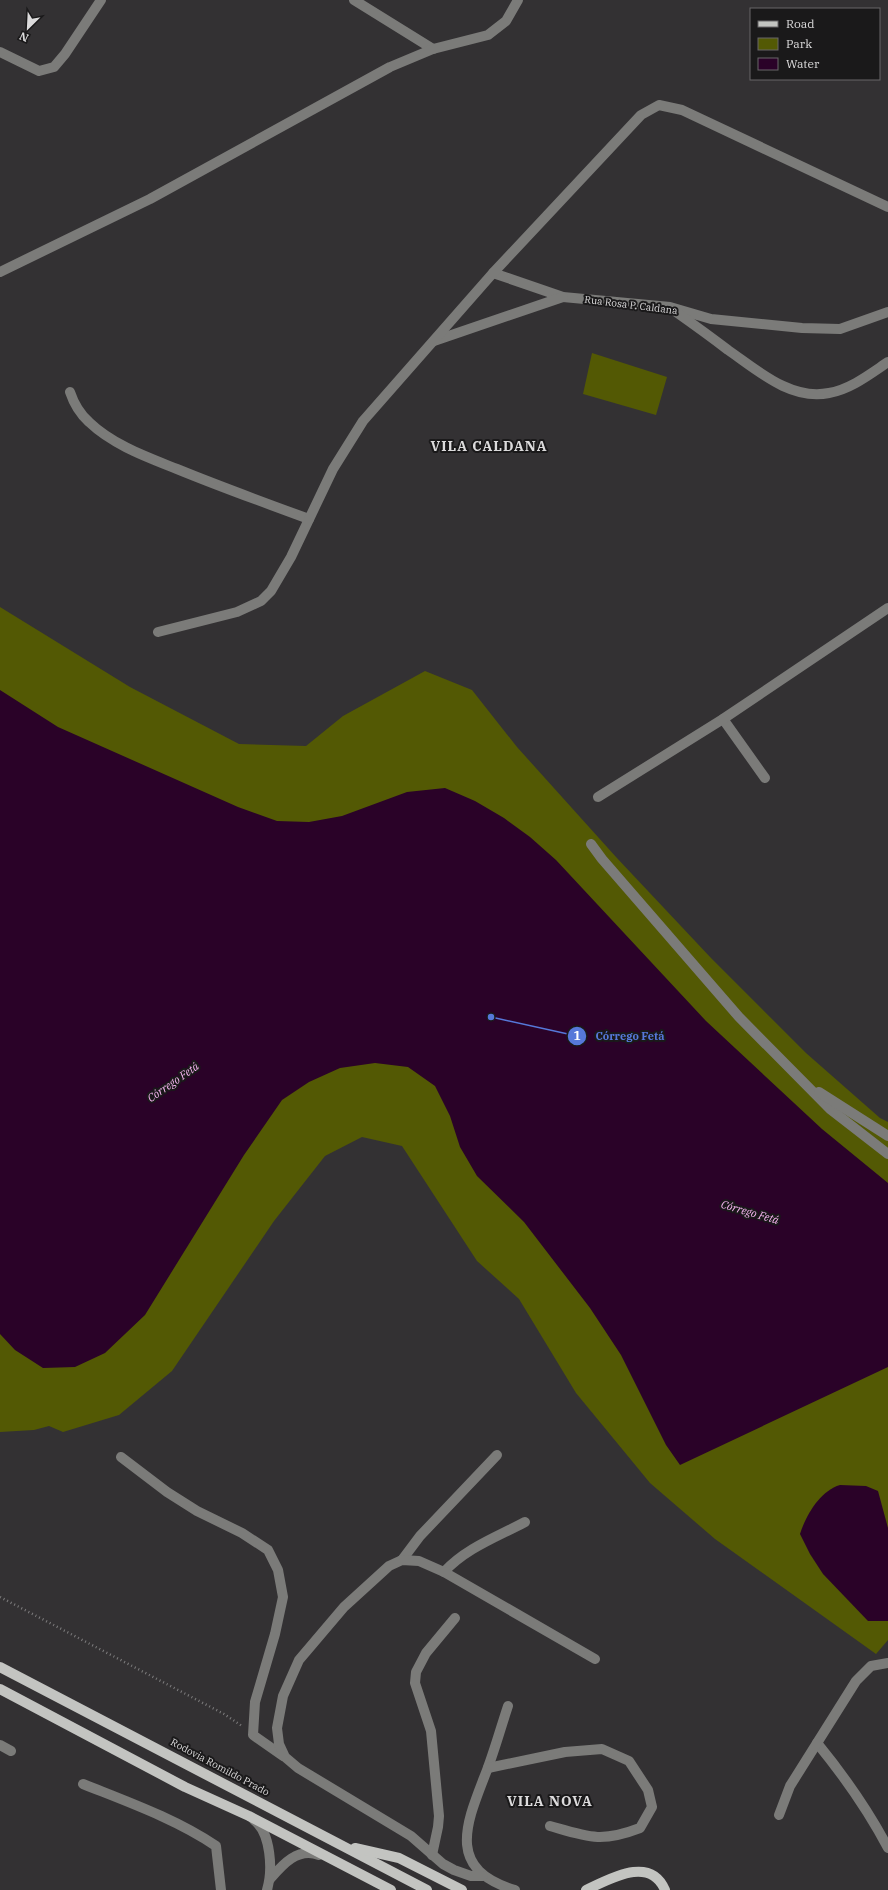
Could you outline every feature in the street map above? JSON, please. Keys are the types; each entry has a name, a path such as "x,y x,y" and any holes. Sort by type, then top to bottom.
{"main road":[{"name":"Rodovia Romildo Prado","path":"0,1667 427,1890"},
{"path":"0,1689 185,1787 249,1816 390,1890"},
{"path":"341,1845 399,1858 462,1890"},
{"path":"586,1890 628,1872 639,1871 648,1872 656,1876 663,1884 665,1890"},
{"path":"586,1890 601,1890"}],"street":[{"path":"0,52 39,71 54,67 65,54 101,0"},
{"path":"354,0 434,49"},
{"path":"0,272 150,199 390,67 434,49 488,35 506,21 518,0"},
{"path":"158,632 237,612 261,601 271,591 291,557 333,469 363,421 493,272 641,115 659,106 682,110 888,207"},
{"name":"Rua Rosa P. Caldana","path":"493,272 563,297 670,307 710,319 802,328 840,329 888,312"},
{"path":"432,342 563,297"},
{"path":"670,307 764,375 786,387 807,394 829,393 851,386 888,362"},
{"path":"70,392 75,406 88,422 114,441 153,460 309,519"},
{"path":"598,797 723,719 888,608"},
{"path":"723,719 765,778"},
{"path":"592,844 602,859 739,1017 830,1109 888,1154"},
{"path":"804,1083 888,1136"},
{"path":"402,1560 420,1536 497,1455"},
{"path":"121,1457 167,1492 197,1511 242,1533 268,1550 278,1570 283,1597 275,1634 255,1702 253,1735 298,1768 411,1836 443,1864 461,1874 483,1876"},
{"path":"444,1572 455,1560 471,1549 525,1522"},
{"path":"285,1757 279,1744 277,1728 283,1696 299,1660 344,1607 389,1566 402,1560 419,1561 444,1572 595,1659"},
{"path":"432,1855 439,1816 431,1731 415,1683 416,1672 426,1653 455,1618"},
{"path":"779,1815 790,1786 856,1681 871,1666 888,1663"},
{"path":"508,1706 488,1768 470,1814 467,1843 468,1856 474,1867 483,1876 500,1885 515,1890"},
{"path":"817,1743 846,1779 873,1820 888,1848"},
{"path":"0,1745 11,1751"},
{"path":"488,1768 565,1752 602,1749 629,1760 648,1790 652,1807 640,1828 619,1836 593,1838 550,1826"},
{"path":"83,1784 140,1807 204,1838 216,1846 221,1890"},
{"path":"249,1816 261,1825 268,1843 270,1880 267,1890"},
{"path":"270,1880 289,1859 303,1852 311,1852 390,1890"}],"path":[{"path":"0,1597 224,1714 253,1735"}],"green space":[{"path":"592,353 667,377 656,415 583,394"},
{"path":"0,607 130,687 239,744 306,746 343,716 425,671 472,690 517,747 616,857 711,958 806,1053 880,1118 888,1122 888,1640 876,1654 715,1539 650,1483 576,1393 519,1299 477,1261 402,1146 362,1137 325,1156 274,1221 172,1371 119,1415 63,1432 49,1426 34,1430 0,1432"}],"water":[{"path":"0,690 58,727 238,807 277,821 309,822 342,816 407,792 445,788 475,801 504,818 530,837 556,860 706,1021 822,1129 888,1183 888,1367 680,1465 666,1445 621,1355 590,1308 524,1222 477,1176 460,1147 450,1116 435,1086 408,1067 375,1063 340,1068 309,1082 282,1100 244,1155 145,1315 105,1353 75,1367 43,1368 15,1350 0,1334"},
{"path":"840,1485 866,1486 878,1491 888,1528 888,1621 868,1621 823,1574 810,1554 800,1534 806,1519 820,1498 833,1488"}],"place":[{"name":"Córrego Fetá","path":"491,1017"}],"district":[{"name":"VILA CALDANA","path":"489,446"},
{"name":"VILA NOVA","path":"550,1801"}]}
